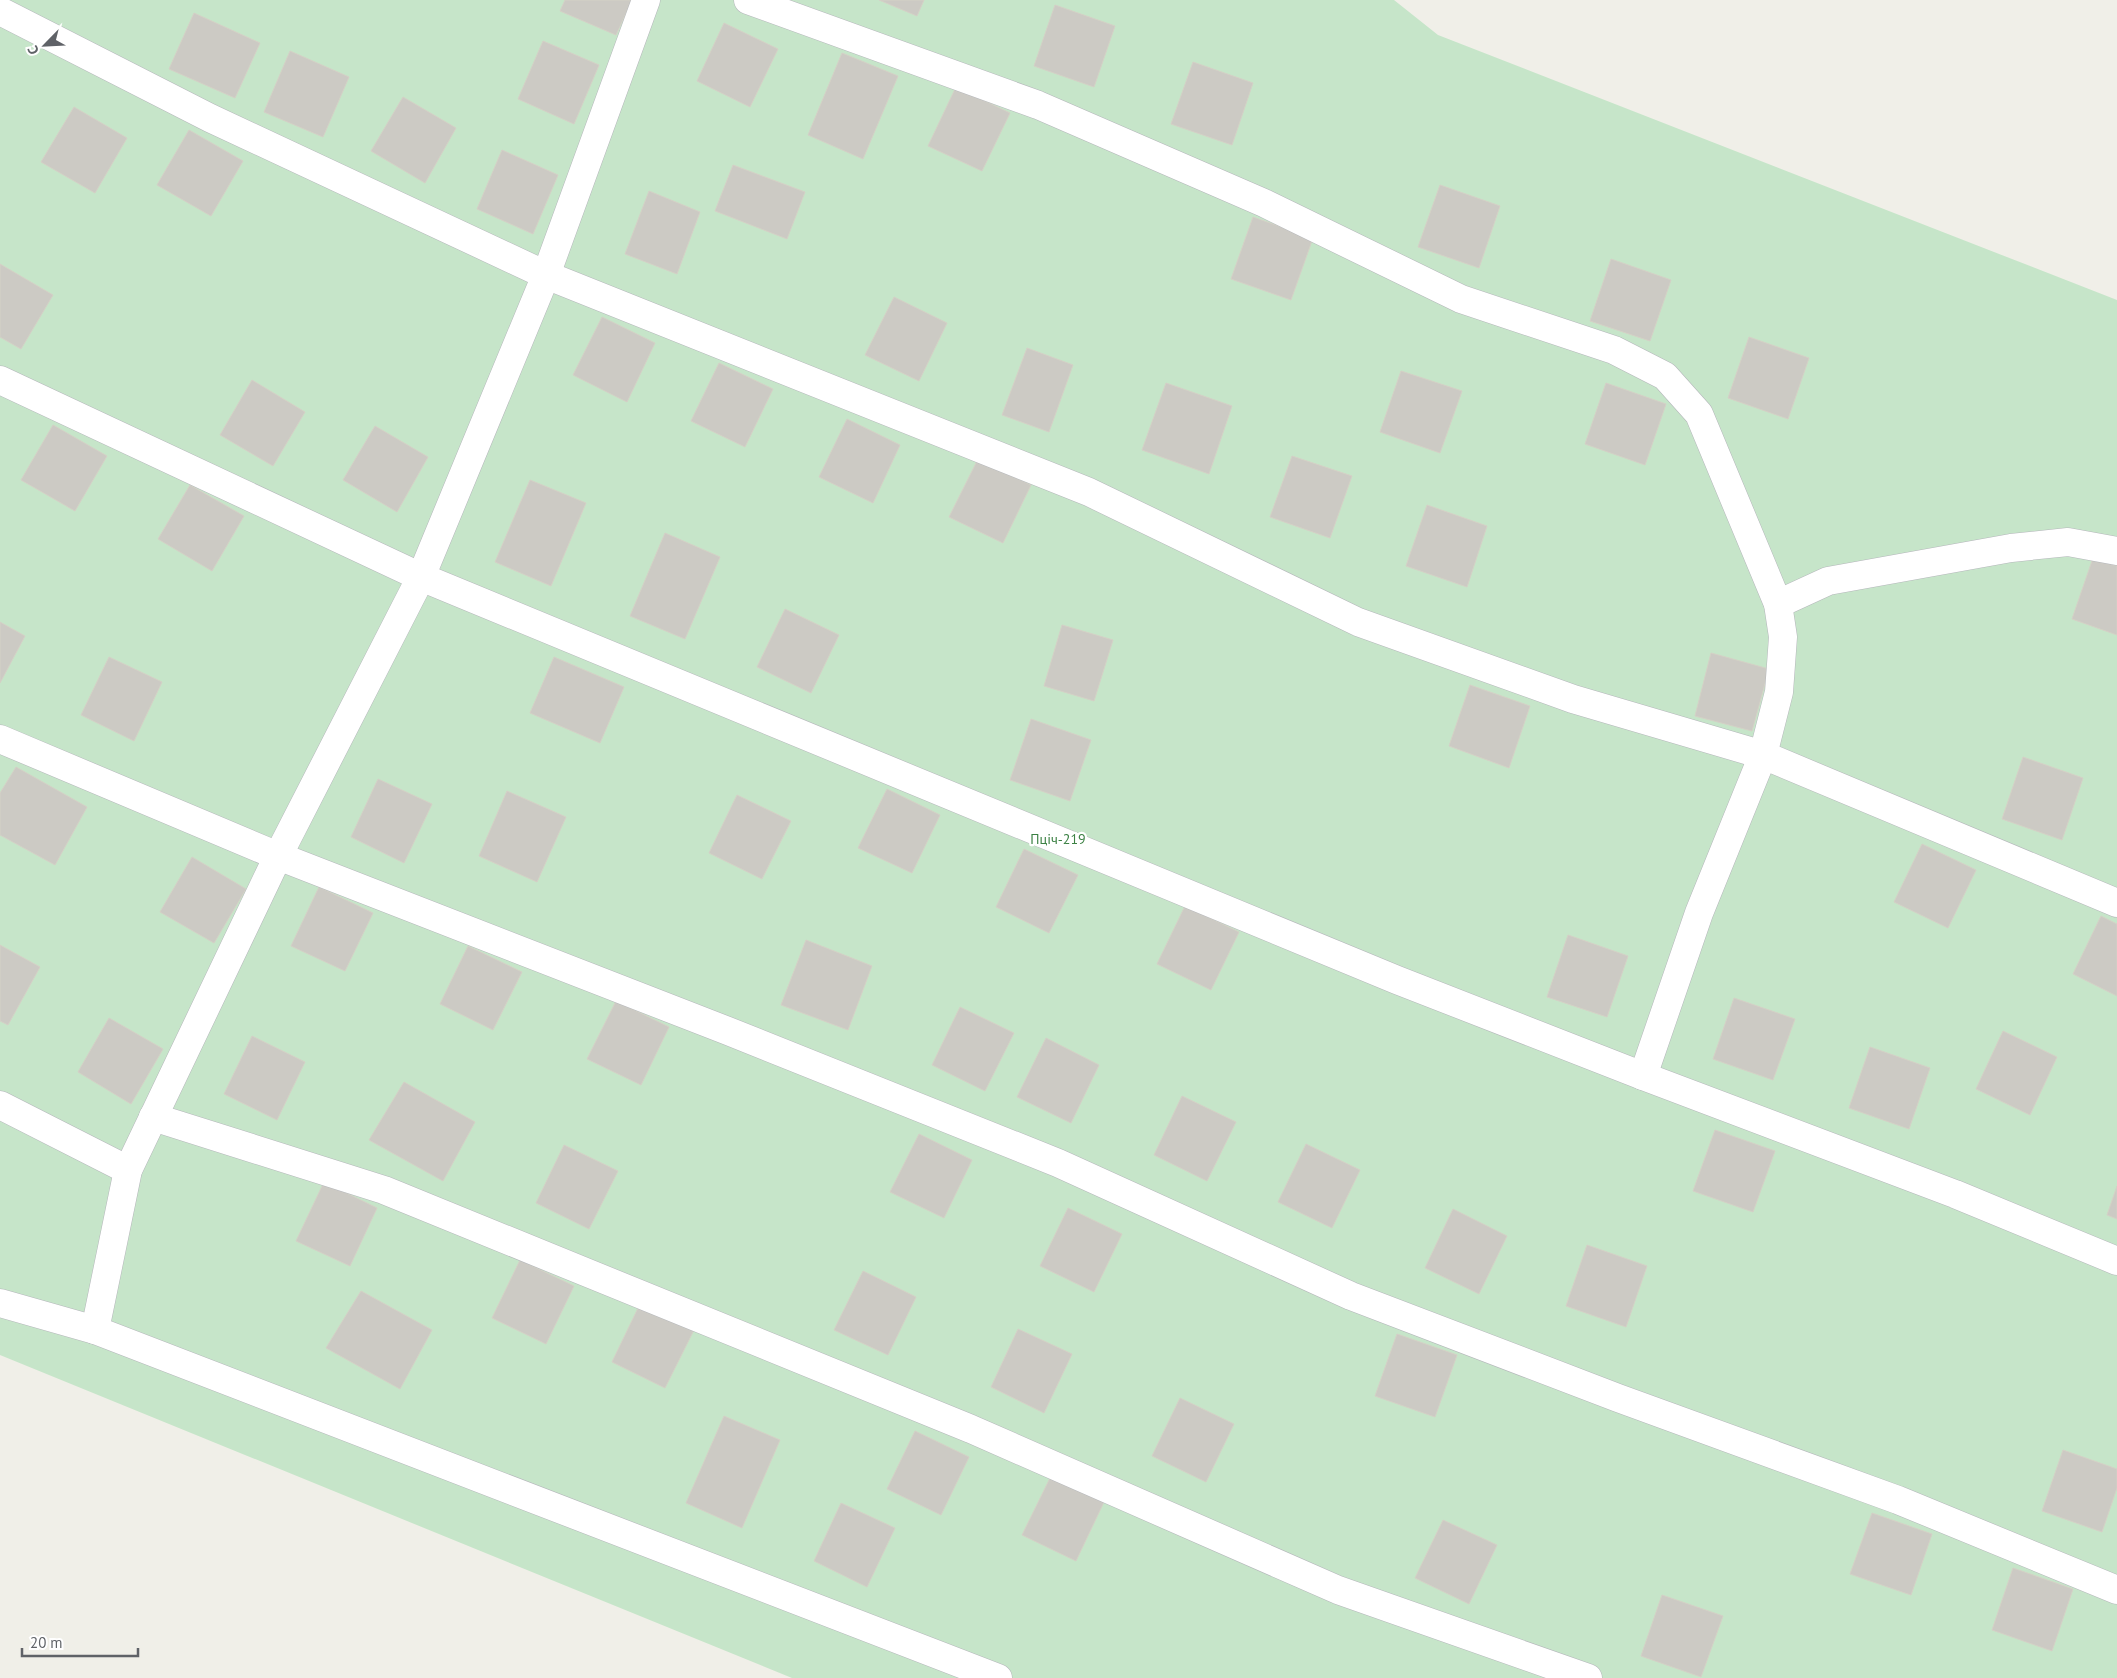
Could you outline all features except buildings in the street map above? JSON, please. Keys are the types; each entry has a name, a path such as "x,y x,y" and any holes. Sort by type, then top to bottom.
{"street":[{"path":"95,1330 128,1170 278,856 421,577 546,275 646,0"},
{"path":"748,0 1038,105 1264,203 1461,300 1614,350 1665,376 1698,414 1778,604 1784,637 1779,692 1762,755 1699,913 1643,1076"},
{"path":"0,11 210,118 546,275 1089,492 1358,622 1573,699 1762,755 2117,903"},
{"path":"0,380 421,577 1397,980 1643,1076 1955,1194 2117,1261"},
{"path":"1778,604 1828,581 2011,548 2068,542 2117,551"},
{"path":"0,739 278,856 728,1031 1058,1163 1351,1296 1618,1398 1898,1500 2117,1590"},
{"path":"0,1105 128,1170"},
{"path":"153,1117 384,1190 971,1430 1338,1590 1588,1678"},
{"path":"0,1303 95,1330 998,1678"}],"green space":[{"name":"Пціч-219","path":"0,0 1394,0 1438,35 2117,300 2117,1678 792,1678 0,1355"}]}
